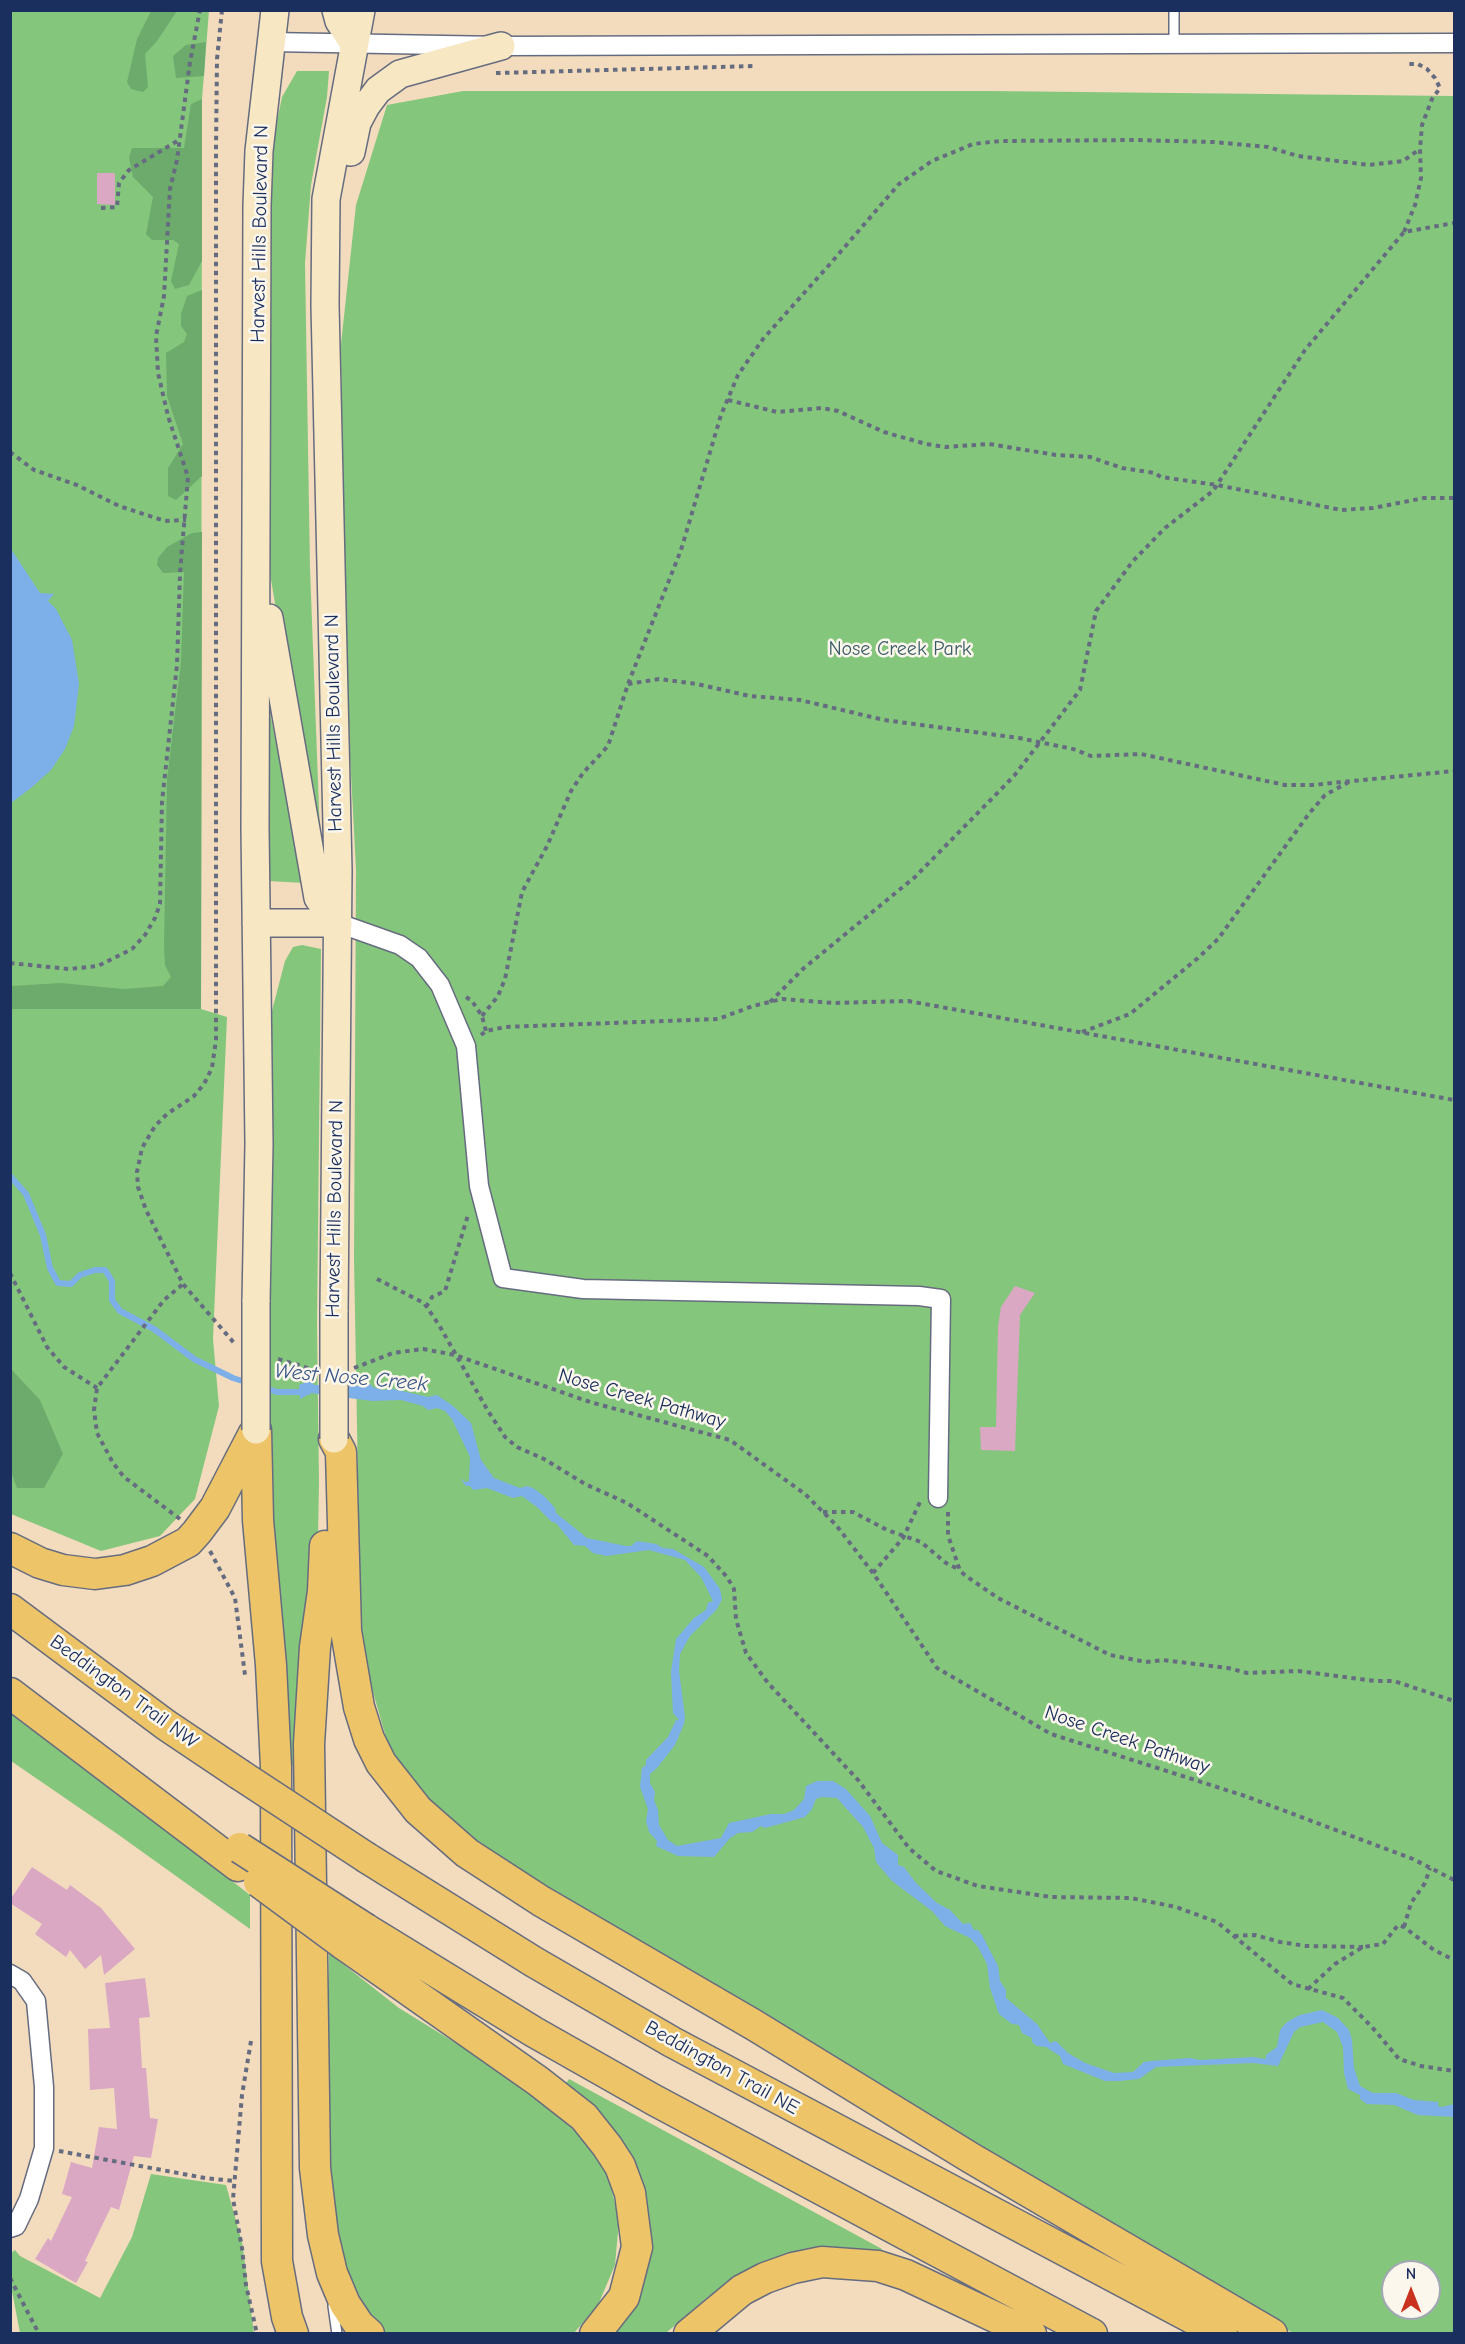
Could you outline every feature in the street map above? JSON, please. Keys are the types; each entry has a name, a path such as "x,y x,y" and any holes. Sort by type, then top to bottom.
{"main road":[{"name":"Harvest Hills Boulevard N","path":"256,1430 259,1144 256,923 258,195 259,151 275,10"},
{"path":"336,10 339,21 354,44"},
{"name":"Harvest Hills Boulevard N","path":"334,1439 338,923 325,295 326,200 361,10"},
{"path":"325,295 335,266 348,165 357,123 366,106 378,90 400,74 501,46"},
{"path":"256,538 318,898 338,923"},
{"path":"256,923 338,923"},
{"path":"10,1548 48,1566 95,1574 125,1570 152,1561 188,1542 215,1508 256,1430"},
{"path":"256,1430 258,1520 274,1720 277,2261 286,2318 293,2334"},
{"path":"334,1439 327,1459 325,1551 315,1647 309,1744 315,2168 323,2235 332,2273 345,2304 359,2325 369,2334"},
{"path":"334,1439 341,1452 346,1631 359,1707 369,1739 381,1763 418,1810 467,1853 541,1901 754,2025 971,2158 1272,2334"},
{"name":"Beddington Trail NW","path":"10,1609 166,1725 239,1774"},
{"path":"10,1693 239,1857 354,1936 584,2117 620,2166 630,2193 637,2247 624,2297 595,2334"},
{"name":"Beddington Trail NE","path":"239,1774 515,1951 672,2042 1222,2334"},
{"path":"354,1936 534,2032 654,2100 1092,2334"},
{"path":"689,2334 742,2290 793,2268 822,2262 878,2266 906,2275 1031,2334"}],"street":[{"path":"270,42 501,46 1455,43"},
{"path":"338,923 399,945 419,958 440,986 466,1046 479,1179 503,1278 583,1289 919,1296 942,1299 938,1498"},
{"path":"10,1974 22,1981 36,2001 44,2087 44,2148 29,2199 16,2226 10,2228"}],"lane":[{"path":"1174,10 1174,44"},
{"path":"332,2273 331,2298 338,2327 337,2334"}],"path":[{"path":"10,963 69,969 98,966 132,949 146,935 160,904 162,802 177,665 180,573 188,477 168,416 158,373 156,336 164,296 167,207 200,10"},
{"path":"222,10 217,59 216,148 216,1040 212,1068 204,1084 194,1096 167,1114 155,1126 142,1148 137,1172 138,1187 146,1210 183,1284 230,1340 243,1350"},
{"path":"770,1002 804,968 915,877 1014,776 1080,690 1094,630 1096,611 1100,605 1141,553 1165,528 1214,491 1305,350 1404,232 1415,205 1420,178 1419,149 1422,125 1432,99 1440,88 1435,78 1418,64 1395,64"},
{"path":"486,73 765,65"},
{"path":"101,207 117,207 119,183 129,170 180,140"},
{"path":"482,1016 498,996 505,979 522,892 547,846 571,791 583,773 608,746 628,684 681,550 738,375 763,339 899,184 932,161 973,144 1000,141 1214,142 1268,147 1298,156 1369,165 1403,161 1419,149"},
{"path":"1404,232 1455,223"},
{"path":"728,400 777,412 822,408 838,411 884,432 926,444 945,447 989,444 1064,456 1090,457 1122,468 1155,472 1161,477 1217,485 1341,510 1373,508 1424,498 1455,498"},
{"path":"10,452 34,470 77,485 119,506 165,521 186,520"},
{"path":"628,684 659,679 697,684 750,696 800,700 885,720 1040,742 1073,749 1091,756 1141,754 1285,785 1312,785 1455,771"},
{"path":"1082,1032 1130,1014 1198,958 1218,939 1325,795 1355,780"},
{"path":"466,1046 486,1031 505,1027 718,1019 782,999 833,1003 908,1001 1455,1100"},
{"path":"426,1307 432,1298 445,1291 479,1179"},
{"path":"10,1273 47,1347 64,1367 97,1388"},
{"path":"377,1279 424,1303 505,1437 517,1447 544,1459 585,1484 627,1503 708,1556 727,1577 734,1589 736,1619 746,1653 768,1683 858,1780 909,1848 936,1870 978,1886 1051,1897 1131,1898 1176,1907 1216,1922 1292,1984 1343,1998 1372,2026 1399,2059 1421,2066 1455,2072"},
{"path":"183,1284 164,1300 97,1388 93,1410 97,1433 113,1463 124,1477 184,1522"},
{"name":"Nose Creek Pathway","path":"348,1369 359,1367 393,1353 423,1349 455,1355 590,1402 730,1440 806,1494 836,1525 873,1574 937,1668 1051,1734 1245,1796 1413,1859 1455,1880"},
{"path":"274,1358 313,1369"},
{"path":"873,1574 904,1535 922,1499 938,1498 948,1498 948,1535 960,1570"},
{"path":"823,1512 853,1512 899,1536 904,1535 921,1542 946,1563 960,1570 998,1598 1110,1655 1146,1662 1163,1660 1228,1668 1247,1673 1298,1671 1375,1681 1394,1681 1455,1701"},
{"path":"209,1549 236,1598 245,1676"},
{"path":"1404,1927 1411,1903 1425,1882 1430,1868"},
{"path":"1234,1936 1256,1935 1306,1946 1363,1947 1383,1944 1398,1925 1434,1950 1455,1960"},
{"path":"1308,1990 1335,1964 1363,1947"},
{"path":"251,2039 233,2199 246,2285 257,2334"},
{"path":"44,2148 205,2178 234,2181"},
{"path":"10,2278 39,2334"}],"green space":[{"path":"10,11 209,11 202,99 201,1009 227,1017 213,1339 219,1406 195,1499 160,1536 101,1551 11,1514"},
{"path":"151,11 177,11 157,41 145,54 148,87 143,92 131,89 127,82 137,39"},
{"path":"206,42 204,76 176,78 173,56 186,45"},
{"path":"297,71 329,71 327,97 311,185 305,263 310,568 320,835 314,835 265,544 267,171 282,97"},
{"name":"Nose Creek Park","path":"463,91 989,91 1454,96 1454,2333 1293,2333 905,2104 553,1891 451,1826 391,1755 361,1650 354,1258 356,869 343,622 341,344 356,205 387,105"},
{"path":"202,99 202,261 189,285 175,289 171,281 179,244 173,240 152,240 146,234 153,197 133,177 129,158 132,148 184,148 191,104"},
{"path":"202,290 202,476 176,500 168,496 168,468 183,444 167,396 166,353 184,342 187,334 181,326 181,314 187,296"},
{"path":"202,532 201,1009 11,1009 11,986 61,983 123,989 163,986 171,977 165,965 164,946 167,780 181,662 184,572 163,573 157,565 158,558 167,547 192,533"},
{"path":"270,713 304,883 268,881 266,717"},
{"path":"302,945 321,949 317,1593 300,1765 286,1765 266,1507 268,1026 285,961 293,947"},
{"path":"10,1368 40,1400 63,1454 44,1488 17,1488 11,1472"},
{"path":"10,1708 250,1895 250,1929 11,1761"},
{"path":"329,1953 399,2008 535,2092 552,2111 586,2140 609,2178 619,2221 615,2265 598,2305 574,2333 382,2333 361,2312 340,2268 327,2177"},
{"path":"569,2079 882,2249 879,2256 760,2267 709,2296 666,2333 612,2333 645,2249 565,2085"},
{"path":"151,2174 226,2185 242,2242 254,2333 20,2333 11,2286 11,2253 15,2250 20,2256 100,2298 132,2237"}],"water":[{"path":"11,549 40,593 54,594 48,601 56,609 72,640 79,684 74,726 65,749 51,770 11,803"},
{"path":"309,1381 315,1385 370,1384 383,1390 393,1389 428,1397 437,1395 471,1423 481,1460 494,1478 520,1488 527,1486 533,1488 544,1496 555,1508 556,1513 587,1538 626,1546 631,1546 637,1541 656,1544 663,1548 673,1549 704,1567 720,1589 722,1599 717,1609 690,1636 680,1654 679,1671 684,1724 675,1745 650,1774 659,1825 668,1840 677,1846 721,1838 729,1823 771,1814 784,1814 794,1810 804,1799 806,1786 817,1781 833,1781 846,1789 870,1816 882,1843 898,1855 898,1865 904,1867 916,1883 937,1903 950,1910 963,1924 970,1923 974,1930 978,1930 982,1935 998,1966 1000,1981 1006,1990 1006,1998 1037,2024 1050,2043 1056,2041 1068,2053 1085,2063 1114,2073 1133,2072 1144,2062 1151,2061 1190,2058 1200,2060 1253,2057 1266,2059 1266,2055 1277,2047 1280,2030 1287,2022 1300,2015 1322,2010 1338,2018 1349,2030 1354,2068 1360,2086 1373,2093 1396,2093 1414,2100 1438,2102 1438,2106 1442,2107 1454,2104 1454,2117 1418,2115 1394,2105 1367,2104 1360,2099 1360,2095 1348,2089 1344,2073 1343,2047 1337,2032 1323,2022 1300,2027 1294,2032 1278,2066 1253,2063 1156,2067 1139,2079 1105,2081 1063,2064 1060,2056 1046,2047 1037,2046 1032,2042 1032,2038 1022,2033 1019,2025 1012,2024 999,2014 990,1988 987,1964 978,1947 970,1938 945,1926 932,1911 892,1881 876,1862 874,1848 863,1827 837,1798 816,1799 812,1809 805,1817 765,1828 761,1826 752,1832 738,1833 730,1838 714,1857 678,1856 656,1846 657,1841 649,1832 646,1821 648,1809 640,1787 642,1768 646,1765 646,1760 668,1737 676,1720 679,1720 673,1713 671,1672 676,1639 694,1618 706,1610 708,1603 713,1601 701,1577 685,1560 649,1550 606,1556 593,1553 585,1546 574,1545 556,1523 522,1496 513,1498 487,1488 473,1490 470,1486 466,1486 460,1478 465,1482 469,1481 470,1457 452,1419 445,1411 437,1408 428,1410 423,1406 401,1400 372,1401 311,1393 300,1399 299,1385"}],"building":[{"path":"97,173 115,173 115,205 97,204"},
{"path":"1015,1286 1035,1293 1020,1315 1015,1451 981,1450 980,1427 996,1427 998,1327 1001,1307"},
{"path":"32,1867 67,1890 70,1885 101,1908 135,1949 104,1975 101,1955 85,1969 70,1950 66,1957 35,1934 42,1924 10,1903"},
{"path":"145,1978 150,2017 139,2018 142,2068 146,2068 150,2118 158,2119 151,2158 134,2156 119,2210 111,2207 85,2261 88,2262 76,2283 35,2259 48,2238 51,2241 72,2197 62,2194 71,2162 92,2168 99,2127 117,2129 114,2088 90,2090 88,2029 110,2028 105,1983"}],"waterway":[{"name":"West Nose Creek","path":"10,1176 26,1194 43,1235 50,1268 58,1283 71,1284 80,1275 95,1270 105,1270 112,1281 112,1300 120,1311 154,1329 194,1359 233,1378 249,1383"},
{"name":"West Nose Creek","path":"262,1387 277,1392 308,1392"}]}
